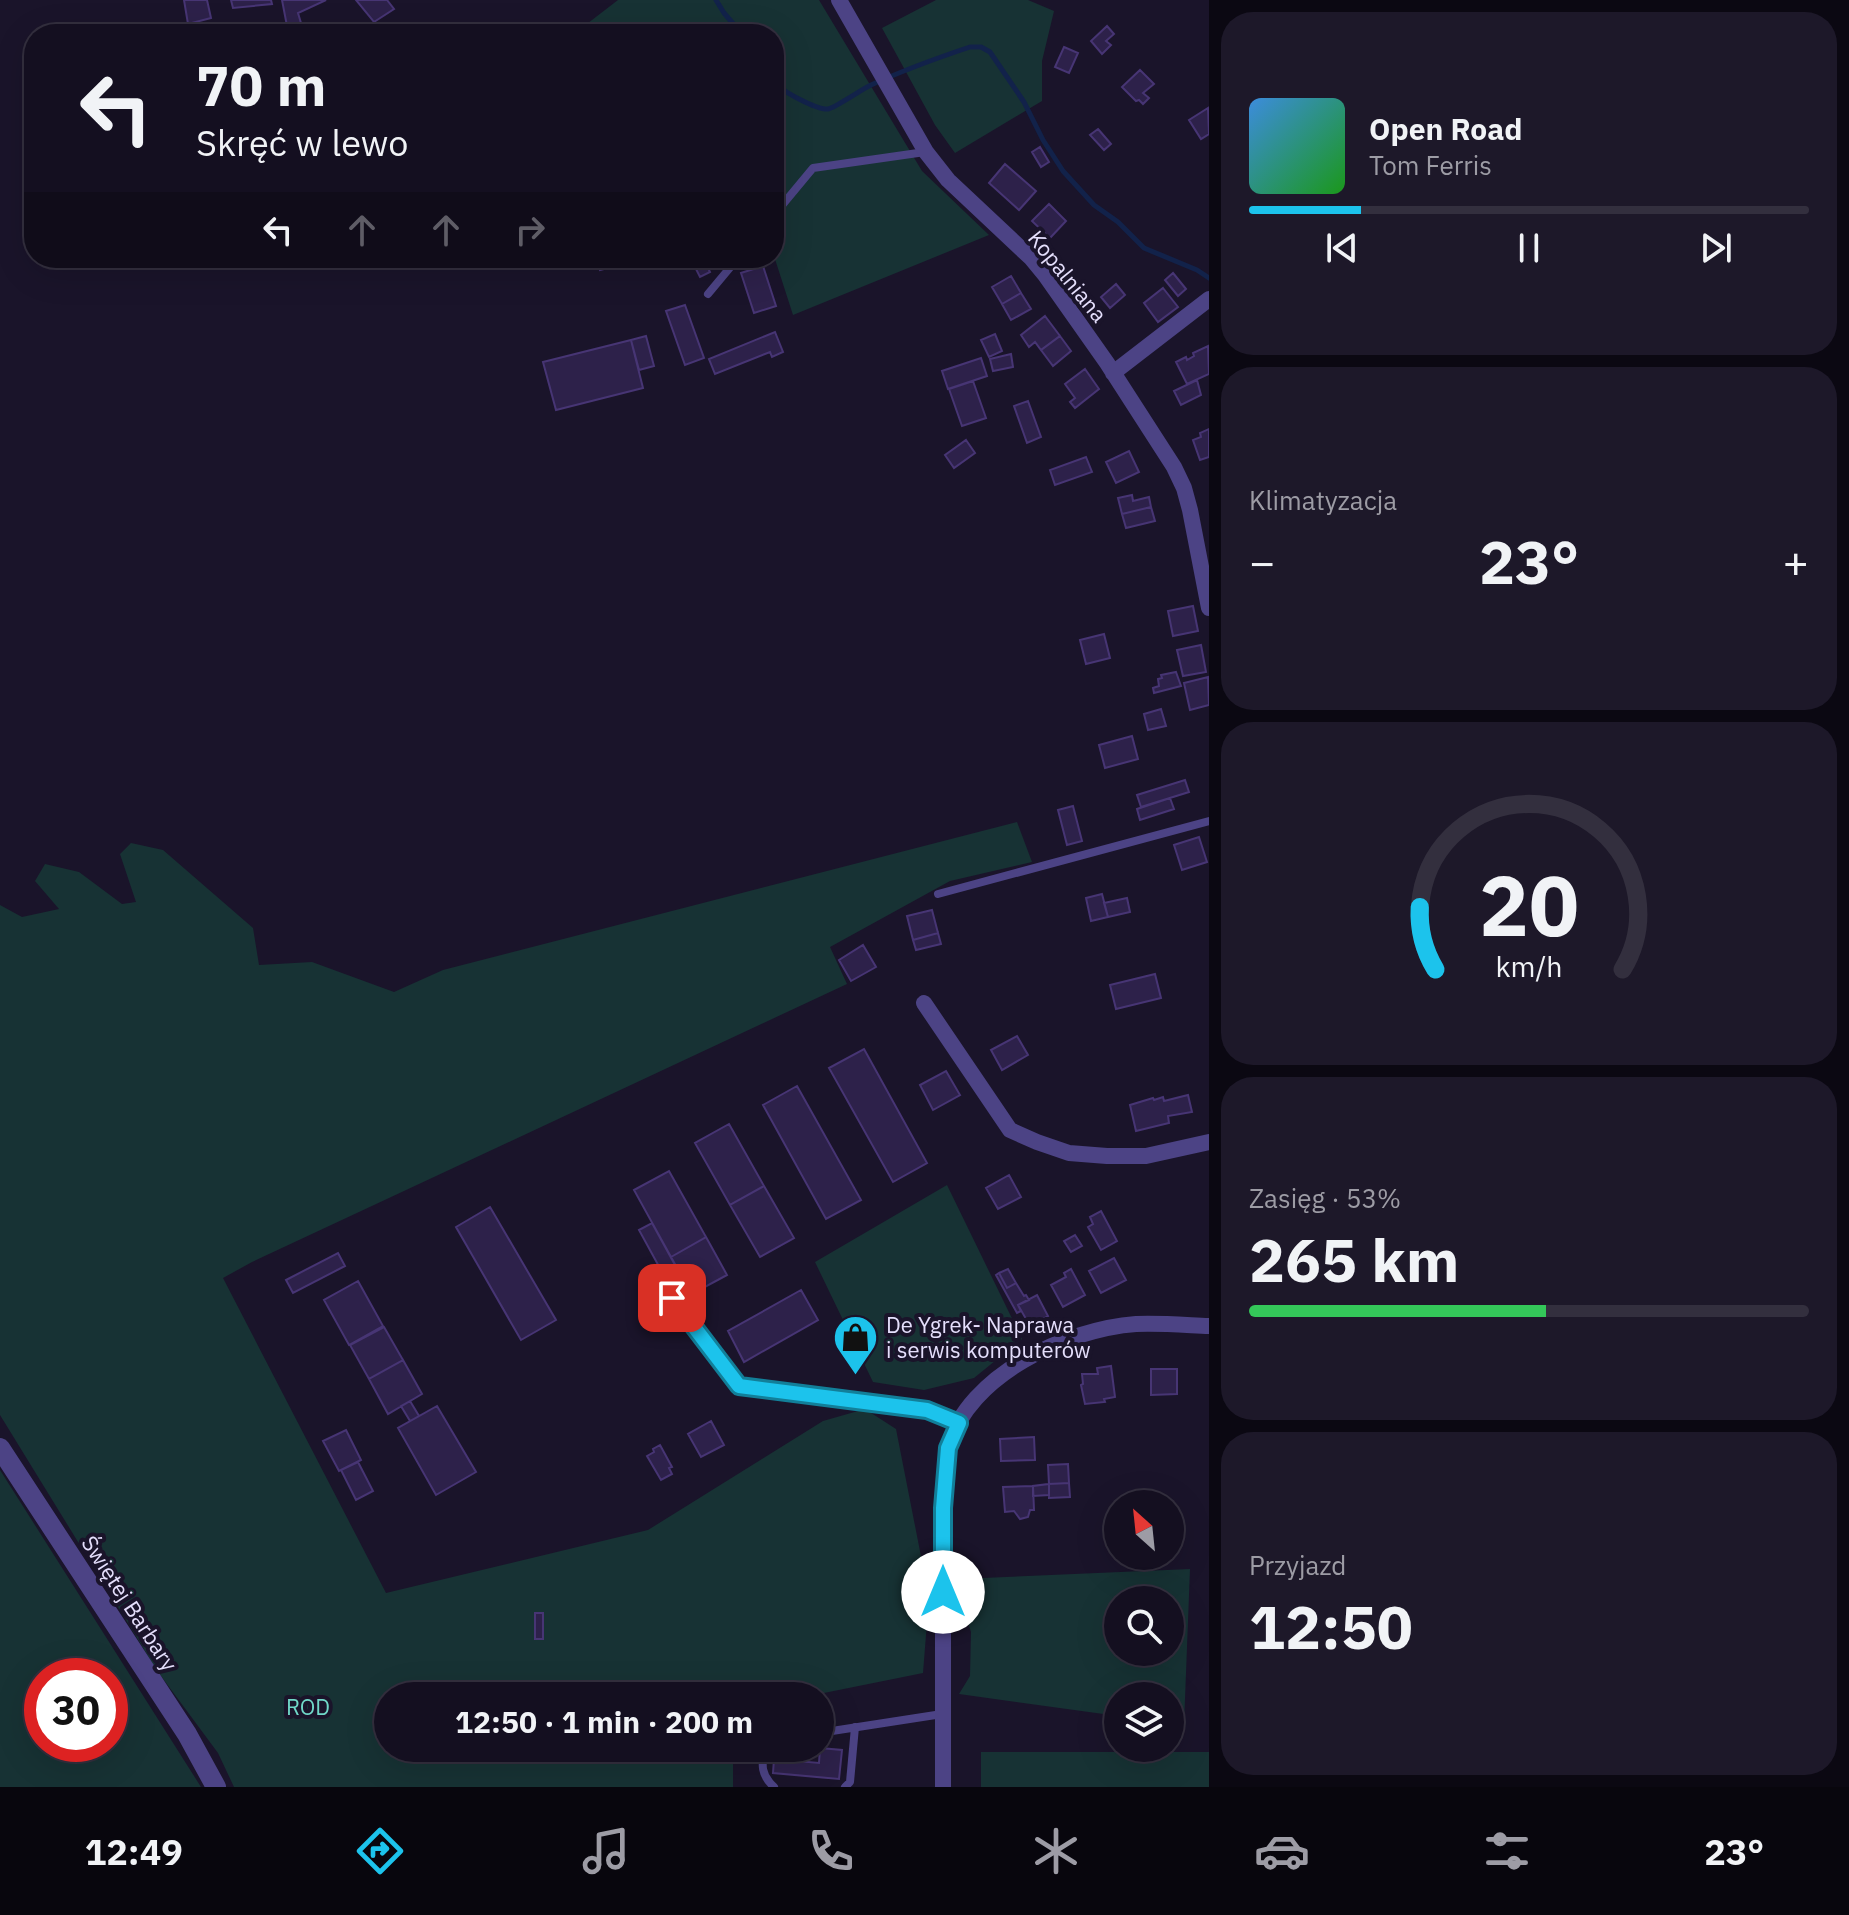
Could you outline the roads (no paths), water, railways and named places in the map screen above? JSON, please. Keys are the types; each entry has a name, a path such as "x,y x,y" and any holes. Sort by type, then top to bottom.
{"street":[{"name":"Kopalniana","path":"839,0 926,152 948,180 1031,258 1060,294 1174,467 1184,488 1209,608"},
{"path":"1113,373 1209,299"},
{"path":"924,1003 1010,1130 1069,1153 1107,1156 1146,1156 1209,1142"},
{"path":"943,1787 943,1508 948,1448 959,1423 980,1394 999,1377 1023,1360 1061,1341 1136,1324 1209,1326"},
{"name":"Świętej Barbary","path":"0,1448 187,1734 216,1787"}],"lane":[{"path":"784,203 813,168 926,152"},
{"path":"708,294 730,268"},
{"path":"938,894 1209,821"},
{"path":"672,1298 739,1386 927,1410 959,1423"},
{"path":"834,1731 943,1714"},
{"path":"845,1787 850,1782 855,1727"},
{"path":"762,1762 762,1772 774,1787"}],"waterway":[{"path":"716,0 733,24"},
{"path":"784,90 828,109 896,74 970,47 981,47 990,52 1024,102 1063,171 1094,205 1118,222 1144,248 1209,278"}],"place":[{"name":"De Ygrek- Naprawa i serwis komputerów","path":"855,1376"}],"park label":[{"name":"ROD","path":"308,1706"}]}
